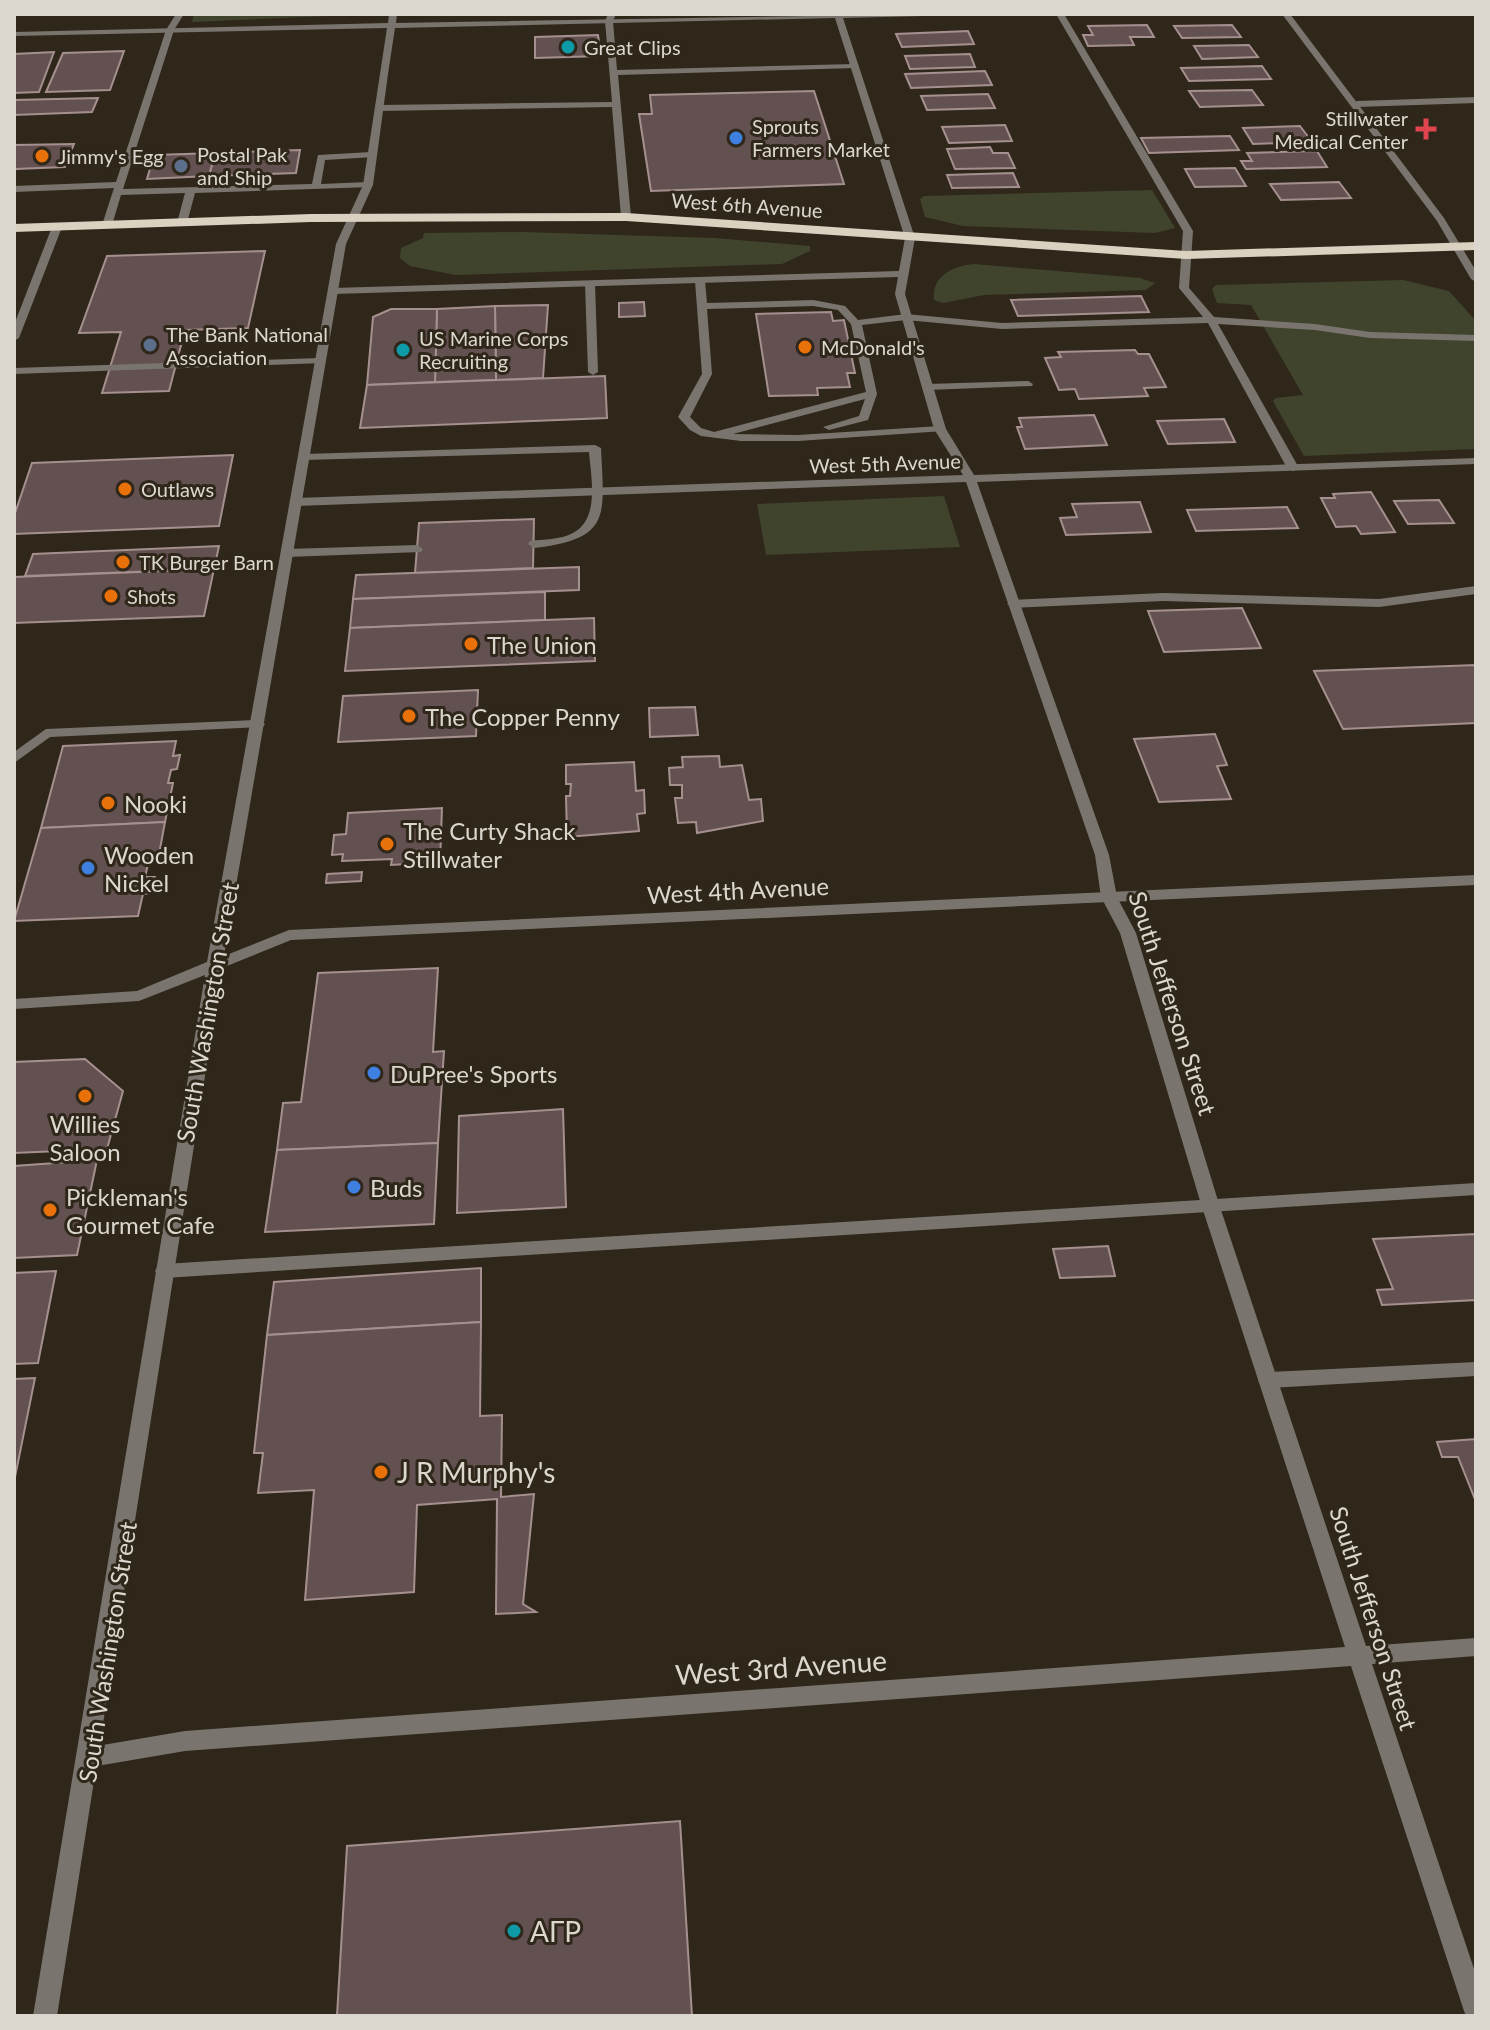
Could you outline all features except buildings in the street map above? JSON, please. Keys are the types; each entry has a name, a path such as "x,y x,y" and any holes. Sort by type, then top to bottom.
{"highway":[{"name":"West 6th Avenue","path":"14,228 355,218 626,217 1186,255 1476,246"}],"street":[{"path":"107,225 170,30 180,14"},
{"name":"South Washington Street","path":"45,2016 91,1757 164,1271 320,361 341,244 368,185 393,14"},
{"path":"14,34 610,18 924,14"},
{"path":"1060,14 1188,231 1184,288 1211,320 1293,468"},
{"path":"1286,14 1357,104 1441,220 1476,279"},
{"name":"South Jefferson Street","path":"838,15 910,238 900,294 940,429 970,478 1102,855 1109,897 1128,933 1210,1204 1476,2011"},
{"path":"610,18 626,217"},
{"path":"614,73 855,66"},
{"path":"1357,104 1476,100"},
{"path":"379,108 617,104"},
{"path":"316,186 321,157 371,155"},
{"path":"14,189 368,185"},
{"path":"182,223 191,189"},
{"path":"14,338 18,318 57,227"},
{"path":"333,291 905,274"},
{"path":"700,281 707,374 684,417 694,429 713,436 797,436 940,429"},
{"path":"590,284 593,372"},
{"path":"702,306 813,303 841,308 856,323 872,394 864,418 797,436"},
{"path":"856,323 906,317 1002,326 1211,320 1315,327 1370,335 1476,338"},
{"path":"14,371 320,361"},
{"path":"927,387 1028,384"},
{"path":"713,436 872,394"},
{"path":"304,457 595,448 597,491 594,523 585,534 566,542 534,544"},
{"name":"West 5th Avenue","path":"296,502 1476,461"},
{"path":"287,553 417,549"},
{"path":"1013,604 1163,597 1379,603 1476,590"},
{"path":"14,759 46,733 258,724"},
{"name":"West 4th Avenue","path":"14,1004 139,996 289,935 1476,880"},
{"path":"164,1271 1476,1189"},
{"path":"1268,1380 1476,1369"},
{"name":"West 3rd Avenue","path":"91,1757 185,1741 1476,1647"}],"green space":[{"path":"194,14 374,14 192,22"},
{"path":"1152,190 1175,228 1155,233 963,226 925,217 920,199 924,196"},
{"path":"522,232 714,238 810,246 810,251 782,264 455,275 410,266 400,258 401,248 423,238 424,233"},
{"path":"974,264 1140,278 1155,283 1146,290 984,295 943,303 934,300 936,285 945,274"},
{"path":"1403,280 1449,291 1476,321 1476,449 1304,456 1273,401 1303,395 1251,305 1217,303 1212,289 1216,285"},
{"path":"944,496 960,547 766,555 757,504"}],"place":[{"name":"Great Clips","path":"568,47"},
{"name":"Stillwater Medical Center","path":"1426,129"},
{"name":"Sprouts Farmers Market","path":"736,138"},
{"name":"Jimmy's Egg","path":"42,156"},
{"name":"Postal Pak and Ship","path":"181,166"},
{"name":"The Bank National Association","path":"150,345"},
{"name":"McDonald's","path":"805,347"},
{"name":"US Marine Corps Recruiting","path":"403,350"},
{"name":"Outlaws","path":"125,489"},
{"name":"TK Burger Barn","path":"123,562"},
{"name":"Shots","path":"111,596"},
{"name":"The Union","path":"471,644"},
{"name":"The Copper Penny","path":"409,716"},
{"name":"Nooki","path":"108,803"},
{"name":"The Curty Shack Stillwater","path":"387,844"},
{"name":"Wooden Nickel","path":"88,868"},
{"name":"DuPree's Sports","path":"374,1073"},
{"name":"Willies Saloon","path":"85,1096"},
{"name":"Buds","path":"354,1187"},
{"name":"Pickleman's Gourmet Cafe","path":"50,1210"},
{"name":"J R Murphy's","path":"381,1472"},
{"name":"AΓP","path":"514,1931"}]}
